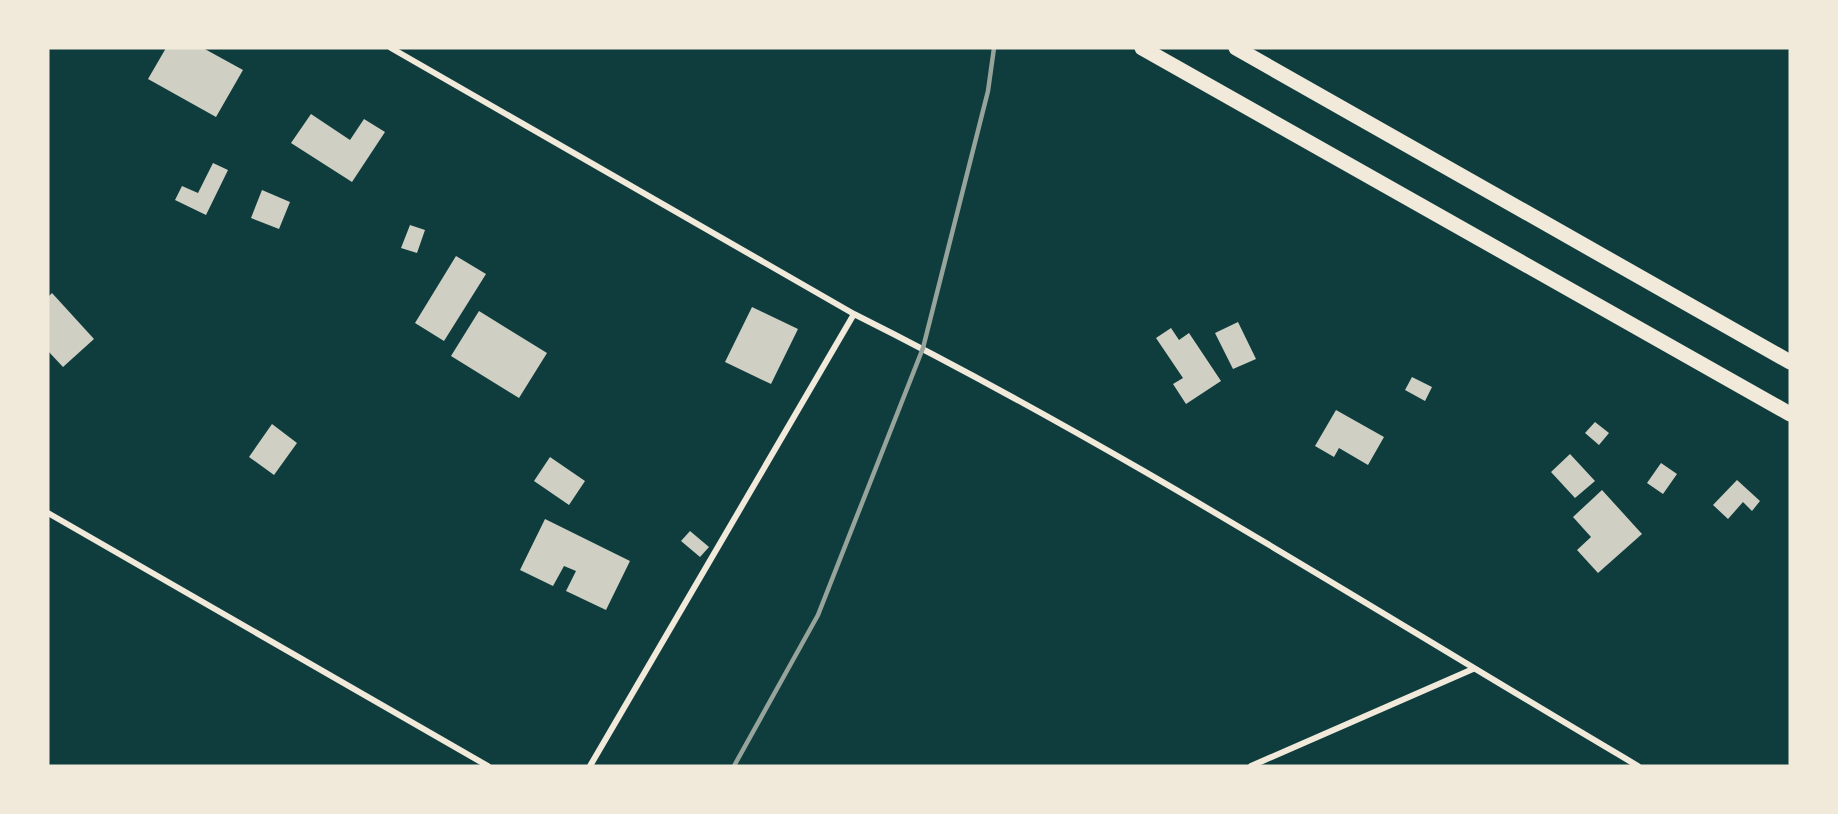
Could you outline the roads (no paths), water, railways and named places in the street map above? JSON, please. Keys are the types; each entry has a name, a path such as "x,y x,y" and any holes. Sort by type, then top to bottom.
{"main road":[{"path":"1142,48 1790,414"},
{"path":"1236,48 1790,362"}],"street":[{"path":"391,48 854,314 923,348 1184,494 1638,766"},
{"path":"590,766 854,314"},
{"path":"48,513 488,766"},
{"path":"1251,766 1473,669"}],"railway":[{"path":"734,766 818,615 923,348 988,91 994,48"}]}
